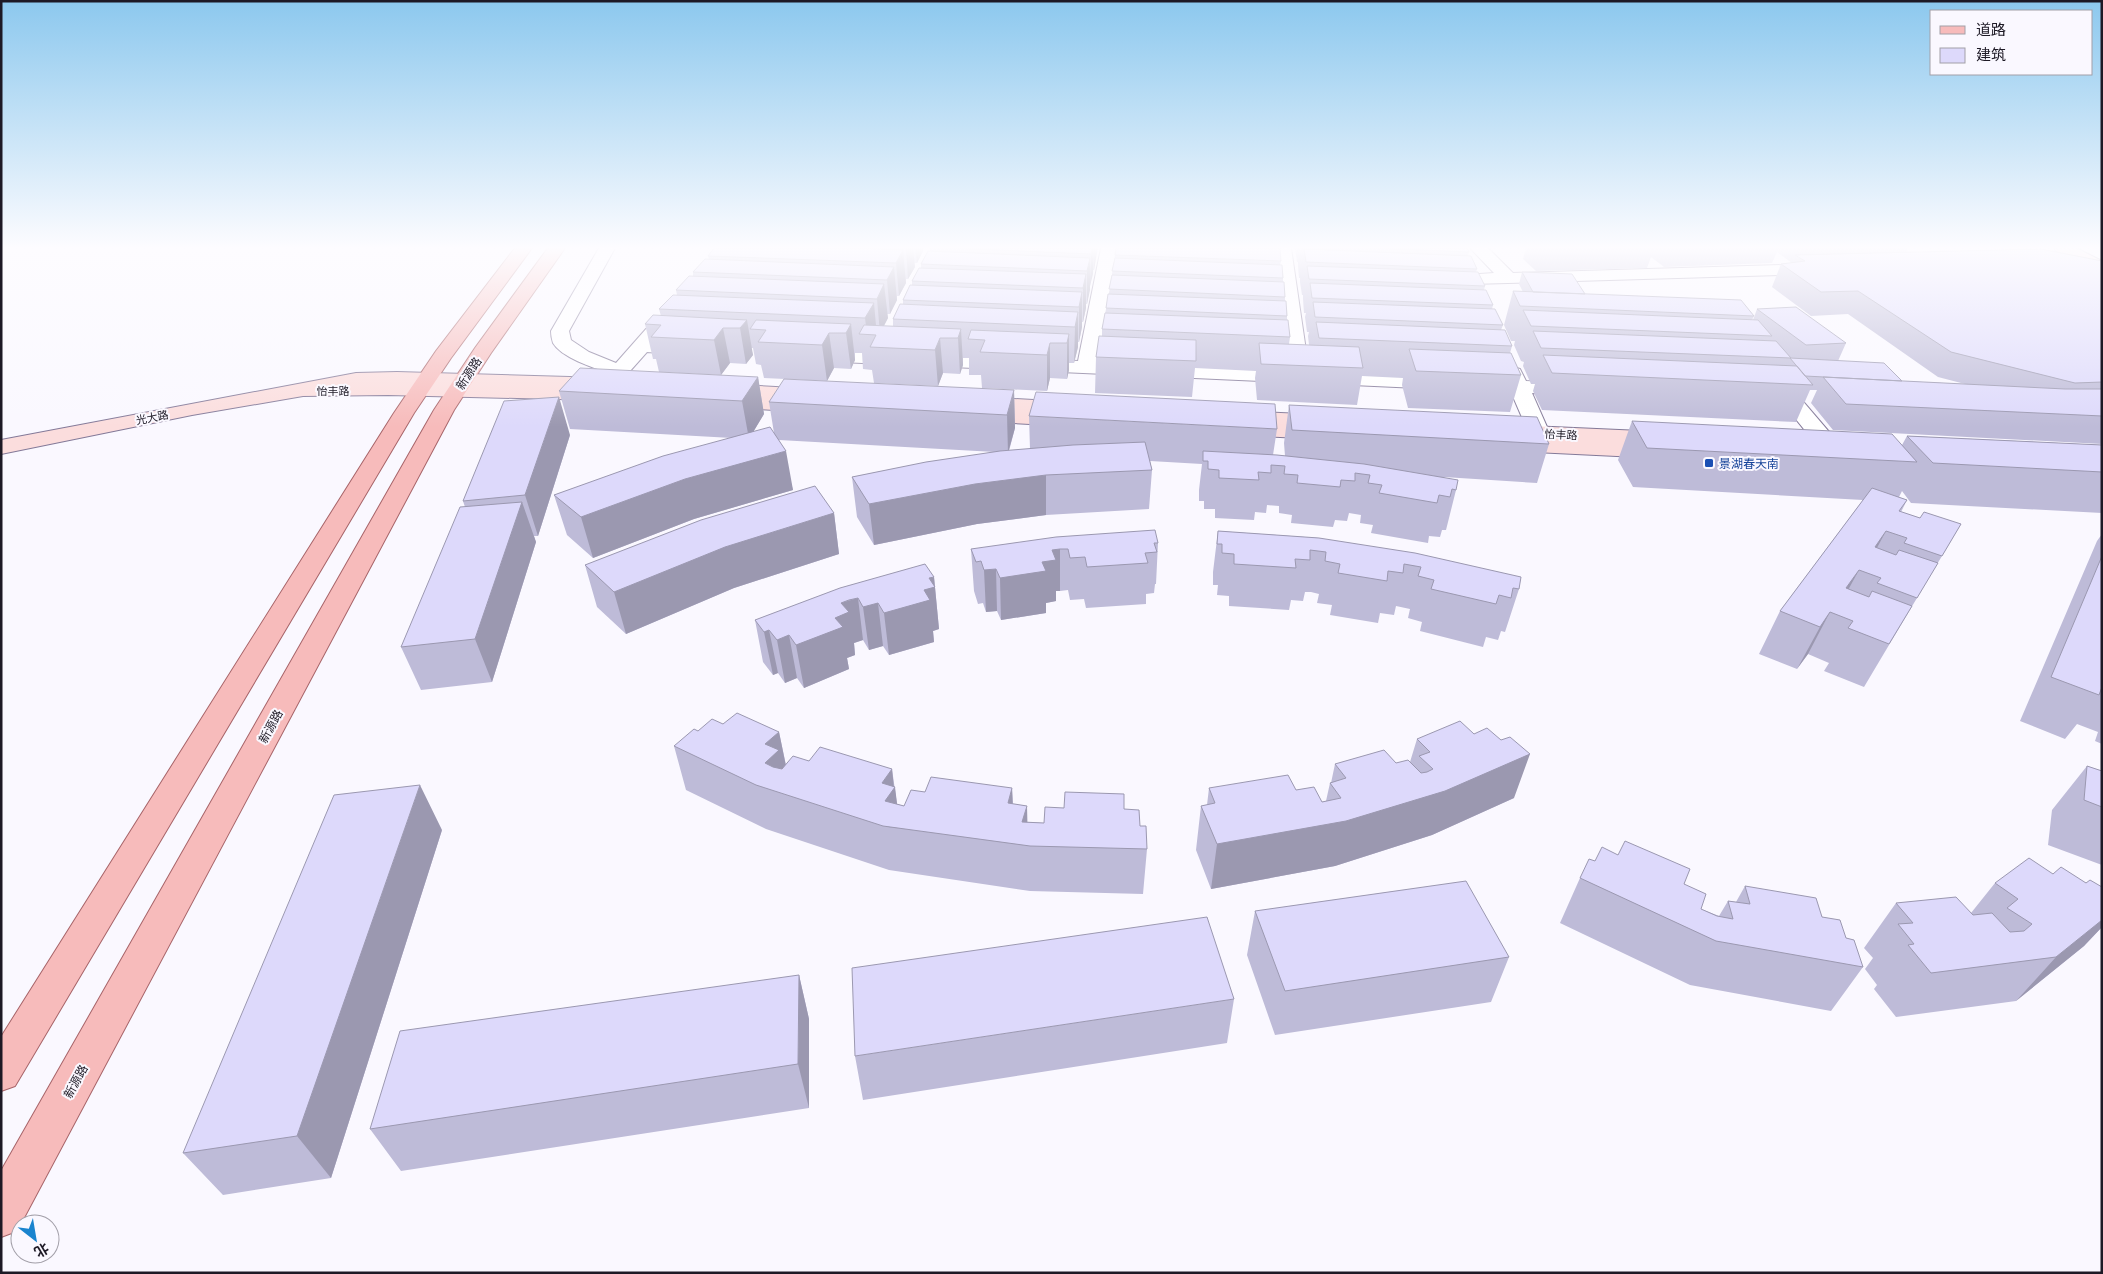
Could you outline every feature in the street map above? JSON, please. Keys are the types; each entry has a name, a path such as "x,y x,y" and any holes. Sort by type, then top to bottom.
{"main road":[{"path":"1,1073 424,384 442,356 479,307"},
{"name":"新源路","path":"1,1215 439,418 515,307"}],"street":[{"path":"573,307 560,331 562,342 576,354 596,364 617,386 642,346 666,318"},
{"path":"1087,367 1099,307"},
{"path":"1291,307 1300,377"},
{"path":"642,346 711,350"},
{"path":"801,354 885,349 1087,367 1587,390"},
{"path":"1505,356 1542,439"},
{"path":"1767,370 1791,399 1848,455 1806,453"},
{"name":"怡丰路","path":"303,390 424,384 617,386"},
{"name":"光大路","path":"1,447 192,409 303,390"},
{"path":"707,395 834,402"},
{"path":"1762,398 1791,399"},
{"path":"958,408 1086,415"},
{"path":"1220,422 1339,428"},
{"name":"怡丰路","path":"1492,436 1683,446"}],"building":[{"path":"661,307 871,307 865,318 659,309"},
{"path":"898,307 977,307 1078,312 1075,327 893,319"},
{"path":"1286,307 1287,316 1106,308"},
{"path":"1314,307 1495,309 1503,325 1315,317"},
{"path":"1554,307 1747,307 1754,316"},
{"path":"1797,307 1846,343 1806,345 1757,309"},
{"path":"1883,307 2102,307 2102,382 2075,383 1951,352"},
{"path":"1523,310 1758,320 1772,336 1531,326"},
{"path":"1105,313 1288,320 1290,337 1102,329"},
{"path":"653,315 747,320 740,328 723,328 714,340 651,337 661,325 645,324"},
{"path":"756,320 851,324 846,333 829,333 822,345 758,342 766,330 750,329"},
{"path":"1316,322 1505,330 1512,346 1319,338"},
{"path":"864,325 961,329 958,338 940,338 935,350 870,347 876,335 859,334"},
{"path":"971,330 1069,334 1067,343 1050,343 1047,355 980,352 985,340 968,339"},
{"path":"1533,331 1776,341 1791,358 1541,348"},
{"path":"1099,336 1196,340 1196,361 1096,357"},
{"path":"1259,343 1359,347 1363,368 1261,364"},
{"path":"1409,349 1511,353 1521,375 1416,371"},
{"path":"1543,355 1797,366 1813,385 1552,373"},
{"path":"1790,358 1884,363 1902,381 1805,376"},
{"path":"580,368 758,377 742,401 559,391"},
{"path":"1823,377 2065,389 2102,389 2102,416 1846,404"},
{"path":"784,379 1014,390 1007,415 769,402"},
{"path":"1036,392 1275,404 1277,429 1029,416"},
{"path":"559,397 525,495 463,501 504,401"},
{"path":"1289,405 1537,417 1549,444 1292,430"},
{"path":"1632,421 1892,434 1917,462 1647,448"},
{"path":"770,427 786,451 685,479 581,517 554,495 663,456"},
{"path":"1907,436 2102,445 2102,472 1933,463"},
{"path":"1145,442 1152,470 1046,475 975,484 869,504 852,477 926,462 1000,451"},
{"path":"1203,451 1277,455 1364,464 1458,480 1456,490 1452,489 1450,497 1439,495 1437,503 1379,493 1382,485 1368,483 1370,475 1355,473 1355,481 1341,480 1340,487 1297,483 1298,475 1284,474 1285,466 1271,465 1271,473 1258,472 1259,480 1219,478 1219,470 1208,469 1208,461 1203,461"},
{"path":"815,486 834,513 725,547 614,592 585,565 701,520"},
{"path":"1872,488 1907,500 1899,511 1920,518 1924,512 1961,524 1942,556 1904,543 1907,538 1886,531 1875,547 1896,555 1899,550 1938,563 1917,598 1877,583 1881,578 1859,570 1846,588 1869,597 1872,591 1912,606 1889,644 1848,628 1853,621 1830,612 1820,627 1780,611"},
{"path":"522,502 475,639 401,647 460,507"},
{"path":"1155,530 1158,543 1154,543 1157,552 1145,553 1148,563 1087,567 1085,557 1070,558 1068,549 1060,549 1052,550 1056,560 1042,562 1046,571 1000,578 996,569 984,570 981,561 976,562 971,549 1056,537"},
{"path":"1218,531 1319,538 1415,553 1521,577 1519,589 1513,588 1511,598 1499,595 1496,604 1431,589 1434,580 1418,576 1421,567 1404,564 1403,573 1388,571 1387,581 1338,573 1340,564 1325,561 1326,552 1310,550 1310,560 1295,559 1296,568 1234,564 1234,554 1222,553 1222,544 1217,544"},
{"path":"2102,556 2102,687 2099,695 2051,677"},
{"path":"925,564 934,577 929,578 935,587 924,590 930,600 884,613 878,603 863,607 858,598 849,600 841,603 849,612 835,618 843,627 796,645 789,635 777,640 769,630 764,632 755,620 840,588"},
{"path":"737,713 779,732 765,744 779,750 765,763 782,769 793,756 809,761 820,747 892,769 882,783 895,787 885,801 904,806 911,790 925,792 931,777 1012,788 1008,803 1027,806 1022,822 1044,823 1045,807 1064,808 1065,792 1124,794 1124,809 1139,810 1140,826 1146,826 1147,849 1030,846 883,826 756,785 674,746 694,729 698,731 712,719 723,724"},
{"path":"1460,721 1474,734 1487,728 1501,740 1510,737 1530,754 1445,791 1346,821 1217,844 1201,806 1215,803 1209,788 1288,775 1296,790 1314,787 1322,802 1341,798 1330,783 1346,778 1335,764 1384,750 1396,763 1408,760 1421,773 1427,772 1433,769 1419,756 1430,752 1417,739"},
{"path":"2087,766 2102,771 2102,807 2084,800"},
{"path":"420,785 297,1136 183,1153 334,795"},
{"path":"1625,841 1690,869 1684,884 1706,894 1701,909 1717,916 1733,919 1728,901 1750,904 1745,886 1816,898 1822,917 1840,920 1846,938 1854,940 1863,967 1716,941 1580,878 1589,859 1595,861 1602,847 1618,855"},
{"path":"2029,858 2053,874 2061,867 2086,883 2090,880 2102,887 2102,920 2056,957 1931,973 1908,945 1914,944 1898,924 1913,923 1896,903 1956,897 1973,915 1992,913 2010,932 2024,931 2032,924 2007,908 2018,899 1995,883"},
{"path":"1466,881 1509,957 1285,991 1255,911"},
{"path":"1207,917 1234,999 855,1056 852,968"},
{"path":"799,975 798,1064 370,1129 400,1031"}],"place":[{"name":"景湖春天南","path":"1709,463"}]}
